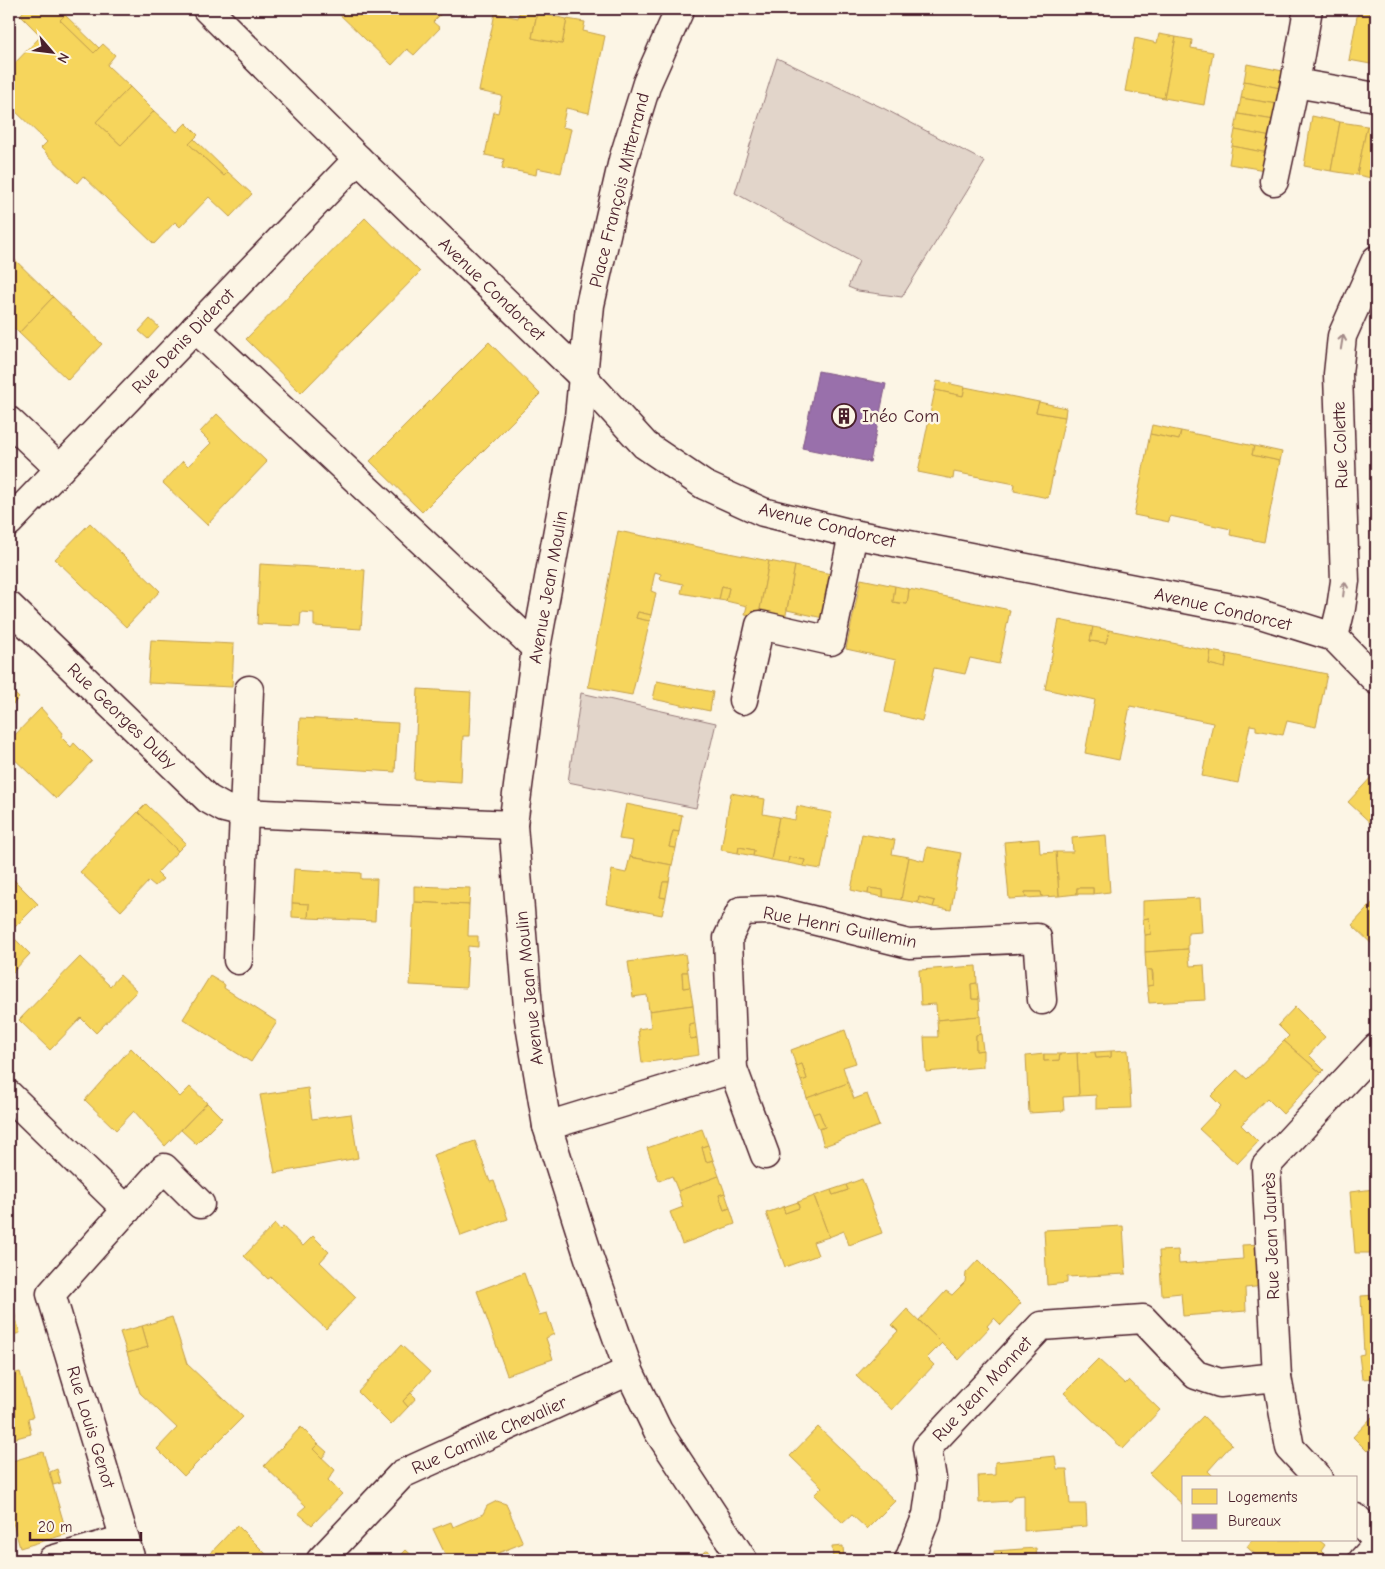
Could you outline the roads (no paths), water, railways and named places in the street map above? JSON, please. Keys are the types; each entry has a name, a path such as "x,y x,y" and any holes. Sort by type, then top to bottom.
{"street":[{"name":"Avenue Condorcet","path":"207,9 358,159 582,376 645,445 704,485 763,512 853,534 1257,613 1334,637 1376,680"},
{"path":"1274,181 1295,83 1308,9"},
{"name":"Place François Mitterrand","path":"582,376 590,306 623,160 647,83 679,10"},
{"path":"1295,83 1376,96"},
{"name":"Rue Denis Diderot","path":"9,522 358,159"},
{"name":"Rue Colette","path":"1334,637 1345,581 1338,381 1342,336 1376,260"},
{"path":"195,328 536,648"},
{"name":"Avenue Jean Moulin","path":"582,376 579,417 536,648 512,825 530,1019 547,1126 589,1258 629,1371 658,1432 743,1560"},
{"path":"9,421 60,469"},
{"path":"744,700 760,625 831,640 853,534"},
{"name":"Rue Georges Duby","path":"9,606 208,799 224,808 244,813 512,825"},
{"path":"238,960 249,690"},
{"name":"Rue Henri Guillemin","path":"765,1155 733,1069 728,938 741,911 772,910 909,944 1037,938 1042,1000"},
{"name":"Rue Jean Jaurès","path":"1316,1476 1290,1448 1278,1377 1266,1166 1376,1048"},
{"path":"547,1126 733,1069"},
{"path":"9,1095 127,1210 164,1168 200,1204"},
{"name":"Rue Louis Genot","path":"127,1210 51,1294 128,1550"},
{"name":"Rue Jean Monnet","path":"909,1560 928,1515 932,1479 927,1448 1041,1326 1143,1319 1196,1375 1220,1383 1278,1377"},
{"name":"Rue Camille Chevalier","path":"320,1560 402,1474 629,1371"},
{"path":"1358,1520 1376,1539"},
{"path":"1363,1560 1376,1546"},
{"path":"52,1560 128,1550"}],"place":[{"name":"Inéo Com","path":"844,416"}]}
